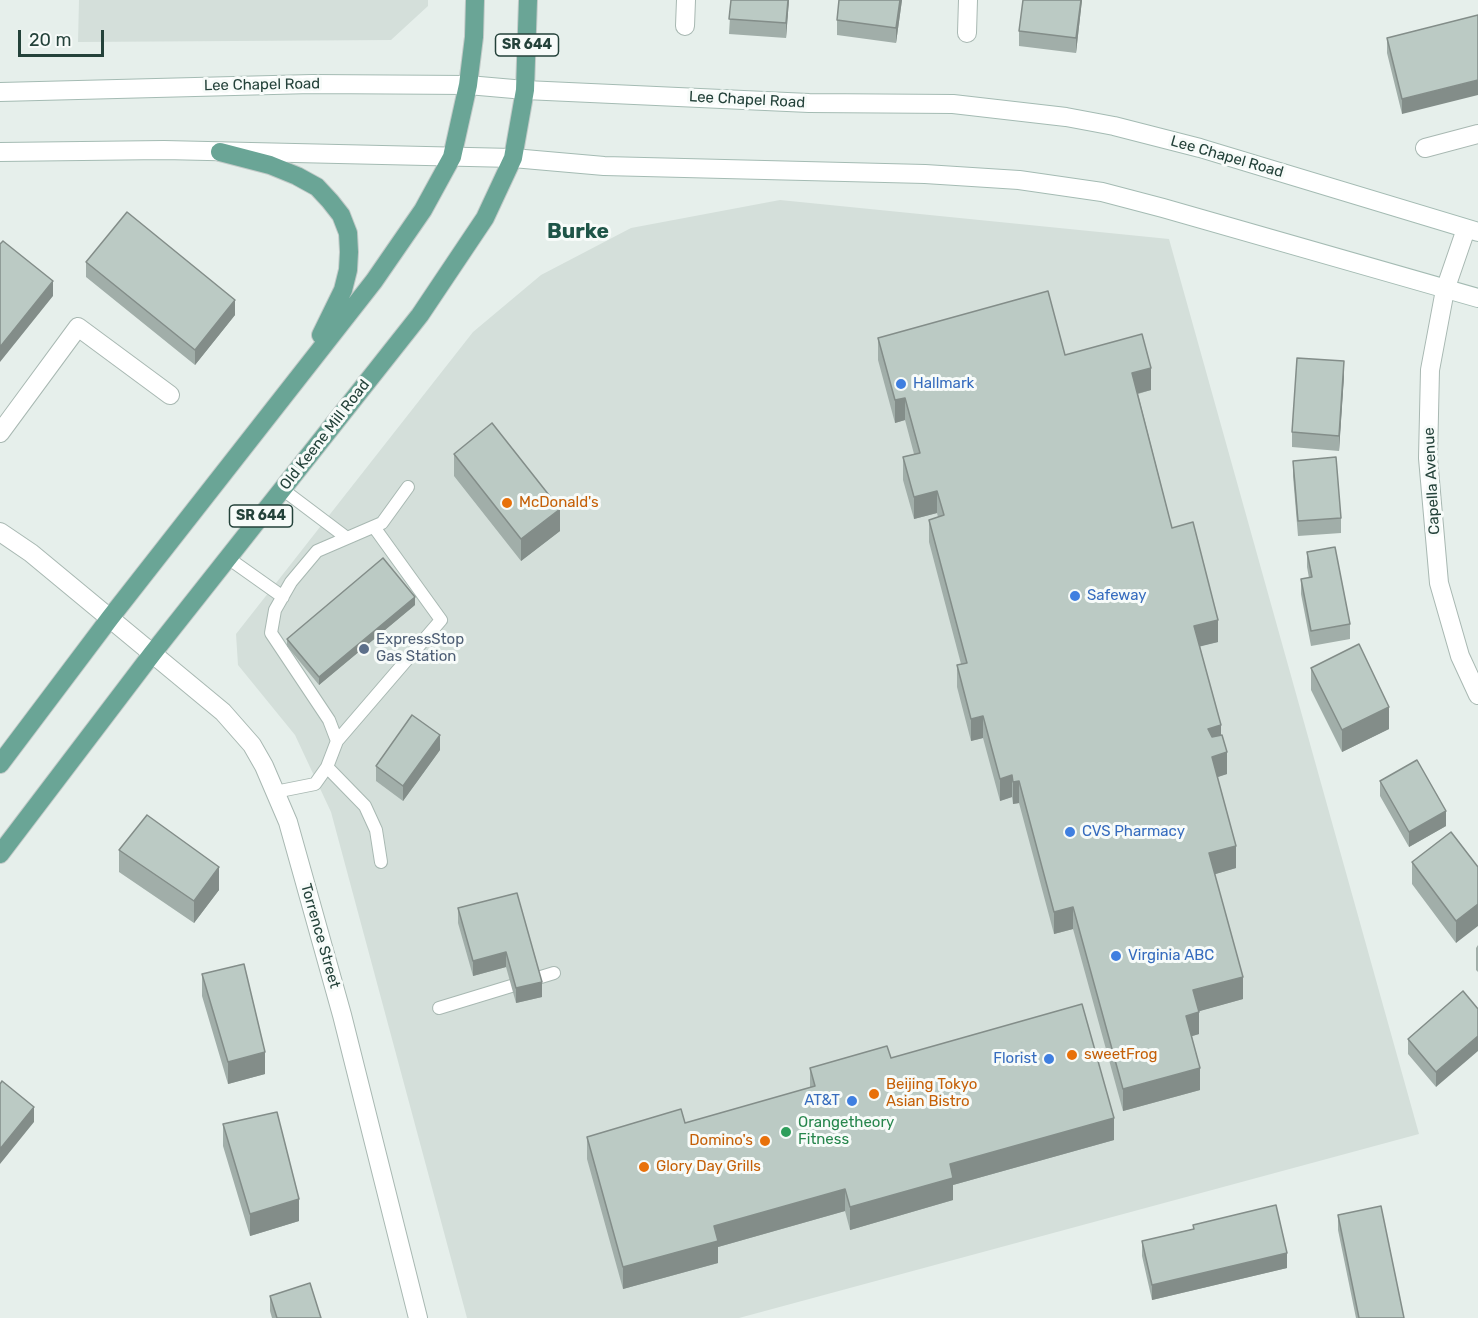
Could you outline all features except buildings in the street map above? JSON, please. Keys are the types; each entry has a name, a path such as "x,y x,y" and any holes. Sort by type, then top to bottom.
{"main road":[{"name":"SR 644","path":"0,764 110,618 374,281 423,210 452,157 468,85 474,37 475,0"},
{"name":"Old Keene Mill Road","path":"0,854 152,654 420,315 485,218 513,158 525,90 528,0"},
{"path":"685,26 686,0"},
{"path":"967,33 968,0"},
{"name":"Lee Chapel Road","path":"0,92 312,84 468,85 525,90 809,103 953,104 1066,117 1114,126 1200,148 1472,230"},
{"path":"1425,148 1478,134"},
{"path":"0,152 153,150 513,158 604,166 925,174 1019,180 1112,194 1478,298"},
{"path":"220,152 270,165 297,176 317,187 341,214 348,233 348,270 343,290 303,372"},
{"name":"Capella Avenue","path":"1472,230 1445,290 1430,369 1428,458 1439,583 1460,656 1478,695"},
{"path":"0,433 78,327 170,395"},
{"name":"Torrence Street","path":"0,532 31,553 223,712 252,745 264,766 288,822 342,1015 418,1318"}],"lane":[{"path":"337,741 329,720 271,633 275,610 291,582 317,551 382,523 408,487"},
{"path":"282,489 347,538"},
{"path":"276,792 315,784 327,767 337,741 441,620 374,527"},
{"path":"228,558 283,597"},
{"path":"327,767 364,806 375,830 381,862"},
{"path":"439,1008 554,973"}],"shaded area":[{"path":"79,0 428,0 428,6 391,40 78,42"},
{"path":"780,200 1169,239 1419,1134 739,1318 467,1318 331,812 295,735 238,665 236,634 473,332 541,275 631,228"}],"place":[{"name":"Hallmark","path":"901,384"},
{"name":"McDonald's","path":"507,503"},
{"name":"Safeway","path":"1075,596"},
{"name":"ExpressStop Gas Station","path":"364,649"},
{"name":"CVS Pharmacy","path":"1070,832"},
{"name":"Virginia ABC","path":"1116,956"},
{"name":"sweetFrog","path":"1072,1055"},
{"name":"Florist","path":"1049,1059"},
{"name":"Beijing Tokyo Asian Bistro","path":"874,1094"},
{"name":"AT&T","path":"852,1101"},
{"name":"Orangetheory Fitness","path":"786,1132"},
{"name":"Domino's","path":"765,1141"},
{"name":"Glory Day Grills","path":"644,1167"}],"district":[{"name":"Burke","path":"578,232"}]}
